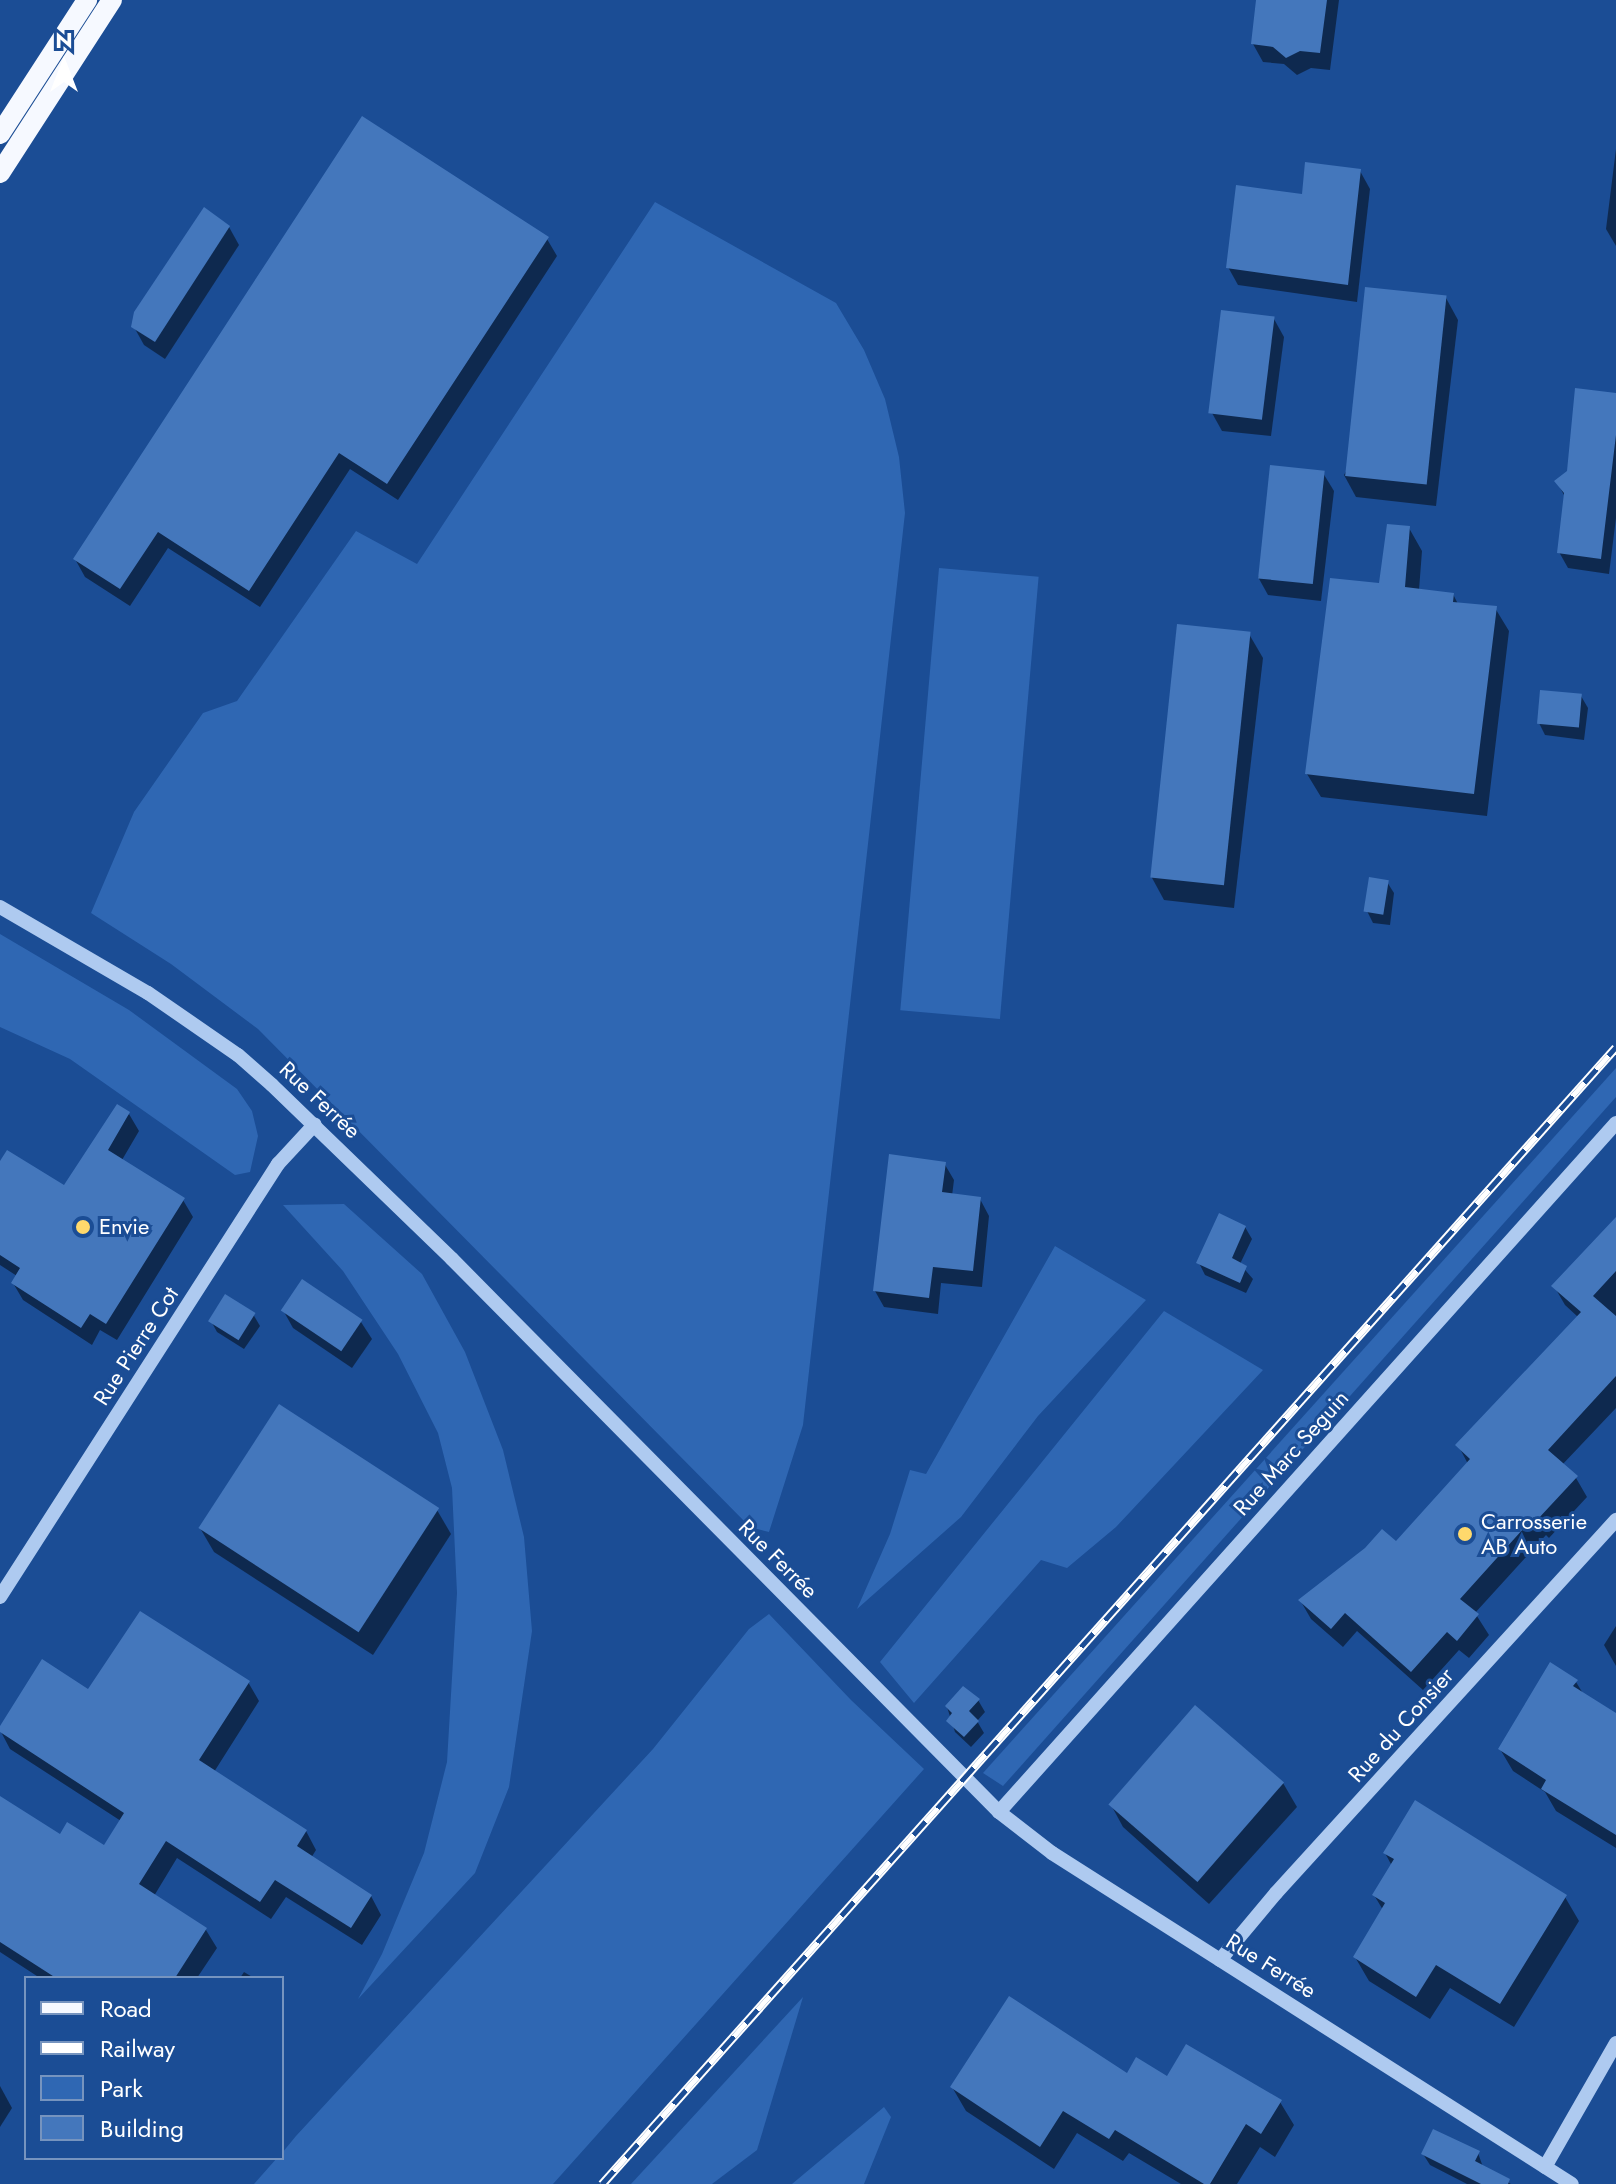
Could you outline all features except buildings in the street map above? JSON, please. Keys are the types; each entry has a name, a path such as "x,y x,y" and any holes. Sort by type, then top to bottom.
{"main road":[{"path":"0,134 87,0"},
{"path":"0,173 112,0"}],"street":[{"name":"Rue Ferrée","path":"0,907 148,993 238,1055 315,1124 999,1812 1052,1853 1572,2184"},
{"name":"Rue Marc Seguin","path":"999,1812 1616,1123"},
{"name":"Rue Pierre Cot","path":"0,1597 278,1164 315,1124"},
{"name":"Rue du Consier","path":"1220,1960 1276,1893 1616,1520"},
{"path":"1545,2167 1616,2043"}],"green space":[{"path":"655,202 836,303 864,350 885,399 899,457 905,513 803,1425 769,1532 750,1527 258,1029 171,964 91,913 134,812 203,713 237,701 356,531 417,564"},
{"path":"939,568 1039,577 1000,1019 900,1010"},
{"path":"0,934 129,1010 237,1089 252,1111 258,1136 250,1172 235,1175 70,1059 0,1027"},
{"path":"1616,1068 1616,1097 1003,1786 983,1773"},
{"path":"344,1204 422,1274 465,1352 503,1450 524,1537 532,1631 509,1787 475,1873 358,1999 382,1954 424,1853 447,1762 457,1593 452,1488 438,1433 398,1354 343,1271 283,1205"},
{"path":"1055,1246 1146,1300 1038,1416 961,1517 857,1609 890,1534 910,1470 926,1474"},
{"path":"1164,1311 1263,1370 1116,1527 1067,1568 1041,1560 914,1703 880,1662"},
{"path":"769,1614 851,1700 924,1769 553,2184 254,2184 275,2160 284,2160 284,2151 296,2136 653,1749 749,1629"},
{"path":"803,1997 757,2150 712,2184 631,2184"},
{"path":"884,2107 891,2117 864,2184 792,2184"}],"railway":[{"path":"602,2184 1616,1047"}],"place":[{"name":"Envie","path":"83,1227"},
{"name":"Carrosserie AB Auto","path":"1465,1534"}]}
